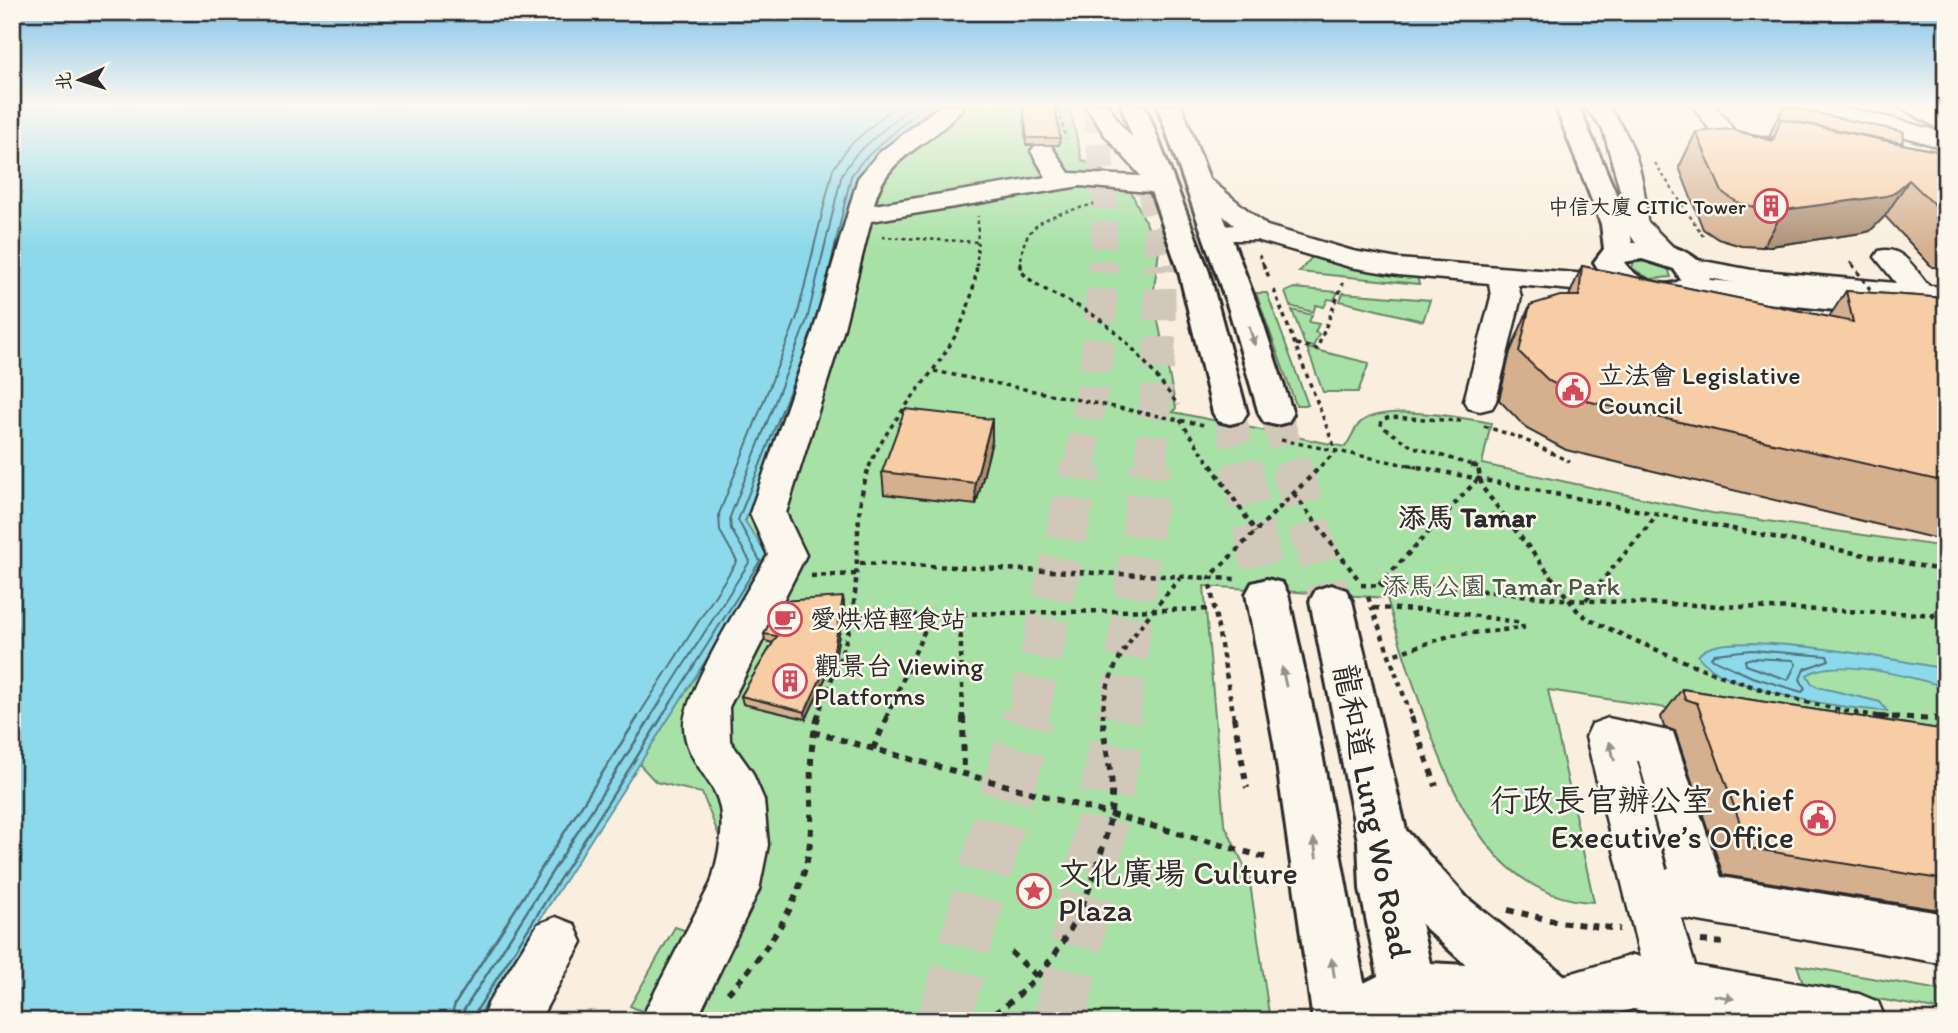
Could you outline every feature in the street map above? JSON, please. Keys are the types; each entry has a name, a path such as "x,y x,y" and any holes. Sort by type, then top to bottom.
{"main road":[{"path":"1150,153 1194,272 1218,419"},
{"path":"1187,153 1218,234 1274,426"},
{"path":"1586,153 1615,225 1615,260 1637,286 1663,292 1682,270"},
{"path":"1615,260 1642,250 1682,270 1946,312"},
{"path":"1259,587 1297,743 1343,1021 1413,1006 1451,991 1572,1012"},
{"name":"龍和道 Lung Wo Road","path":"1354,594 1383,841 1386,889 1413,1006"},
{"path":"1383,841 1448,916 1572,1012"}],"street":[{"path":"667,1021 734,890 740,869 744,830 742,807 735,786 710,751 706,738 707,707 787,555 768,513 870,226 867,182 876,169 898,153"},
{"path":"1045,153 1051,168 1063,181"},
{"path":"1134,153 1162,185"},
{"path":"1622,153 1633,190 1634,221 1644,236 1682,270 1934,295"},
{"path":"870,226 978,196 1063,181 1100,179 1162,185"},
{"path":"1198,182 1258,232"},
{"path":"1218,234 1258,232 1350,259 1516,279 1637,286"},
{"path":"1889,257 1934,295"},
{"path":"1516,279 1615,260"},
{"path":"1473,415 1506,297 1516,279"},
{"path":"1680,1004 1608,737 1657,745 1702,898"},
{"path":"1647,889 1946,939"},
{"path":"508,1021 556,942"},
{"path":"1572,1012 1633,982 1680,1004 1859,1021"}],"path":[{"path":"1649,155 1706,239"},
{"path":"1100,179 1098,202 1044,219 1028,229 1021,271 1031,282 1077,304 1112,328 1140,355 1178,405"},
{"path":"718,1003 752,968 776,935 794,900 806,866 811,832 808,764 813,732 852,616 860,563 859,511 873,456 966,320 972,301 979,242 978,196"},
{"path":"870,226 979,242"},
{"path":"1850,262 1877,300"},
{"path":"1296,344 1317,349 1343,283"},
{"path":"1274,290 1336,451"},
{"path":"933,371 1180,420 1218,419"},
{"path":"1570,462 1473,415 1390,417 1382,420 1381,426 1385,432 1412,446 1478,467 1478,479 1569,600 1588,619 1628,638 1786,701 1857,715 1946,719"},
{"path":"1180,420 1256,532"},
{"path":"1274,426 1336,451 1946,571"},
{"path":"1209,578 1336,451"},
{"path":"1379,585 1478,479"},
{"path":"1294,494 1389,656 1436,786"},
{"path":"1586,601 1658,514"},
{"path":"860,563 1209,578 1259,587"},
{"path":"808,576 858,574"},
{"path":"983,1021 1023,994 1039,978 1066,944 1081,914 1110,814 1112,786 1103,730 1104,698 1115,670 1154,610 1180,577"},
{"path":"1209,578 1247,788"},
{"path":"1354,594 1379,585 1586,601 1946,615"},
{"path":"1354,594 1522,623 1523,628 1452,635 1389,656"},
{"path":"852,616 1215,609"},
{"path":"873,749 932,614"},
{"path":"960,614 964,774"},
{"path":"1931,614 1946,627"},
{"path":"813,732 1268,858"},
{"path":"1011,952 1039,978"}],"green space":[{"name":"添馬公園 Tamar Park","path":"881,153 1080,153 1082,160 1104,172 1124,177 1159,250 1153,297 1176,408 1173,412 1345,447 1359,424 1369,417 1384,414 1423,413 1491,423 1482,464 1712,513 1946,547 1946,751 1548,690 1594,902 1560,897 1531,884 1506,865 1468,815 1439,756 1406,663 1387,598 1204,586 1224,823 1249,876 1270,1021 643,1021 646,1013 630,1006 675,927 690,932 725,851 702,793 656,782 639,764 708,657 745,522 777,446 861,172"},
{"path":"1312,257 1353,267 1417,277 1419,284 1299,272"},
{"path":"1650,261 1668,268 1671,277 1650,279 1632,268 1634,262"},
{"path":"1294,288 1338,292 1334,300 1328,299 1324,307 1316,305 1313,312 1290,306 1285,292"},
{"path":"1256,293 1267,293 1308,405 1296,405"},
{"path":"1343,293 1430,300 1423,321 1340,301"},
{"path":"1292,310 1312,315 1309,322 1319,324 1315,332 1319,334 1313,347 1305,345"},
{"path":"1307,348 1369,363 1358,392 1323,392"},
{"path":"1797,965 1946,991 1946,1011 1804,986"}],"water":[{"path":"12,153 880,153 857,179 845,239 777,446 745,521 770,560 475,1021 12,1021"},
{"path":"1751,643 1825,649 1946,669 1946,687 1896,674 1855,668 1820,670 1807,675 1812,684 1818,687 1880,702 1887,711 1843,706 1758,688 1732,679 1698,656 1715,646"}],"building":[{"path":"1705,153 1946,153 1946,216 1909,180 1893,194 1886,196 1784,210 1761,209 1737,202 1722,192"},
{"path":"1582,266 1853,322 1846,291 1946,298 1946,482 1591,402 1549,381 1519,352 1530,305 1560,296 1579,296"},
{"path":"905,409 992,419 975,483 882,472"},
{"name":"觀景台 Viewing Platforms","path":"843,597 834,650 805,712 741,696 777,636 764,634 780,601"},
{"name":"行政長官辦公室 Chief Executive’s Office","path":"1682,689 1946,730 1946,880 1749,848 1697,703 1685,699"}],"tunnel":[{"path":"1100,153 1104,194 1104,264"},
{"path":"1147,153 1159,266"},
{"path":"1080,467 1097,357 1104,264"},
{"path":"1151,467 1160,339 1159,264"},
{"path":"1230,413 1241,467"},
{"path":"1276,414 1292,467"},
{"path":"1028,718 1081,465"},
{"path":"1119,718 1151,465"},
{"path":"1241,465 1267,594"},
{"path":"1291,465 1331,601"},
{"path":"944,1021 1028,717"},
{"path":"1059,1021 1097,848 1120,717"}],"place":[{"name":"中信大廈 CITIC Tower","path":"1771,206"},
{"name":"立法會 Legislative Council","path":"1573,390"},
{"name":"愛烘焙輕食站","path":"785,619"},
{"name":"觀景台 Viewing Platforms","path":"790,681"},
{"name":"行政長官辦公室 Chief Executive’s Office","path":"1818,818"},
{"name":"文化廣場 Culture Plaza","path":"1034,891"}],"district":[{"name":"添馬 Tamar","path":"1467,517"}]}
